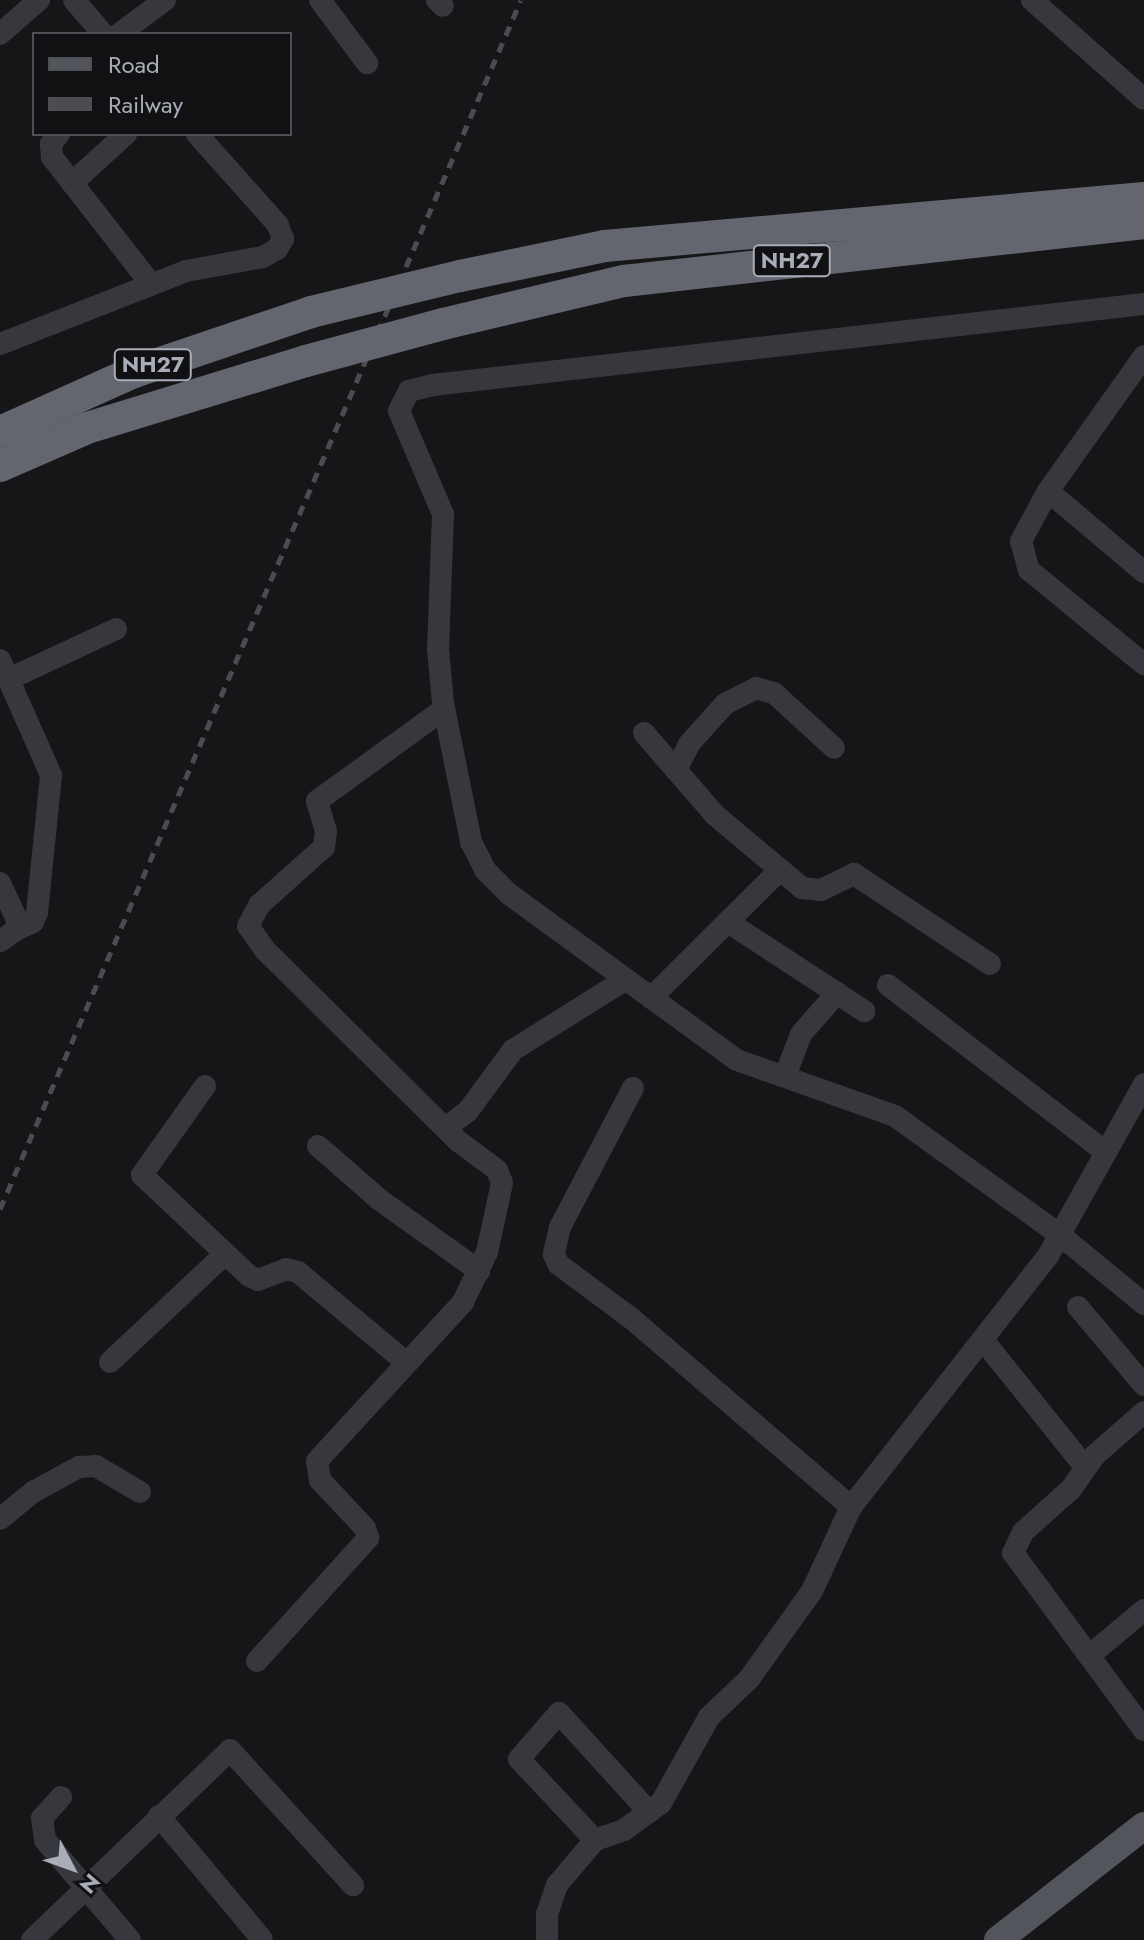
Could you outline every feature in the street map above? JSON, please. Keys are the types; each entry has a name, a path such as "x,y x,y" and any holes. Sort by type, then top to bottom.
{"highway":[{"name":"NH27","path":"0,432 134,372 311,312 460,276 605,246 1144,198"},
{"name":"NH27","path":"0,466 148,407 443,324 624,281 1144,223"}],"main road":[{"path":"998,1940 1144,1826"}],"street":[{"path":"0,34 39,0"},
{"path":"74,0 101,32"},
{"path":"122,32 165,0"},
{"path":"320,0 367,63"},
{"path":"1032,0 1144,99"},
{"path":"58,136 49,151 151,284"},
{"path":"72,183 124,136"},
{"path":"0,344 186,271 263,257 283,239 265,207 199,136"},
{"path":"1144,304 409,391 399,411 443,514 438,649 444,709 471,842 485,870 737,1060 895,1116 1060,1235 1144,1304"},
{"path":"1144,357 1048,491 1021,541 1029,570 1144,664"},
{"path":"1048,491 1144,572"},
{"path":"8,936 33,922 37,912 52,788 48,764 4,669 116,629"},
{"path":"676,770 689,744 725,704 764,687 834,748"},
{"path":"257,1661 368,1538 365,1528 320,1480 317,1461 463,1302 479,1271 499,1205 501,1176 446,1128 265,950 248,926 259,905 324,847 326,831 317,801 444,709"},
{"path":"644,733 715,815 779,871 811,892 854,874 990,964"},
{"path":"651,998 779,871"},
{"path":"0,883 15,912 8,936"},
{"path":"728,922 864,1011"},
{"path":"446,1128 468,1111 513,1050 626,979"},
{"path":"888,985 1106,1152"},
{"path":"785,1076 801,1034 837,993"},
{"path":"205,1086 142,1175 225,1254 258,1280 286,1269 298,1272 407,1363"},
{"path":"633,1088 560,1227 554,1254 558,1264 632,1319 851,1507"},
{"path":"547,1940 547,1914 557,1885 595,1840 624,1830 661,1803 709,1717 749,1679 812,1591 851,1507 983,1340 1060,1235 1143,1088"},
{"path":"318,1146 380,1200 479,1271"},
{"path":"110,1362 225,1254"},
{"path":"1078,1307 1144,1385"},
{"path":"983,1340 1085,1467"},
{"path":"1144,1412 1085,1467 1071,1489 1023,1532 1013,1553 1144,1730"},
{"path":"0,1519 33,1492 79,1467 96,1466 140,1492"},
{"path":"1089,1656 1144,1610"},
{"path":"595,1840 519,1759 559,1713 649,1812"},
{"path":"32,1940 84,1885 230,1750 353,1885"},
{"path":"61,1797 40,1827 130,1940"},
{"path":"159,1816 262,1939"}],"railway":[{"path":"0,1209 521,0"}]}
